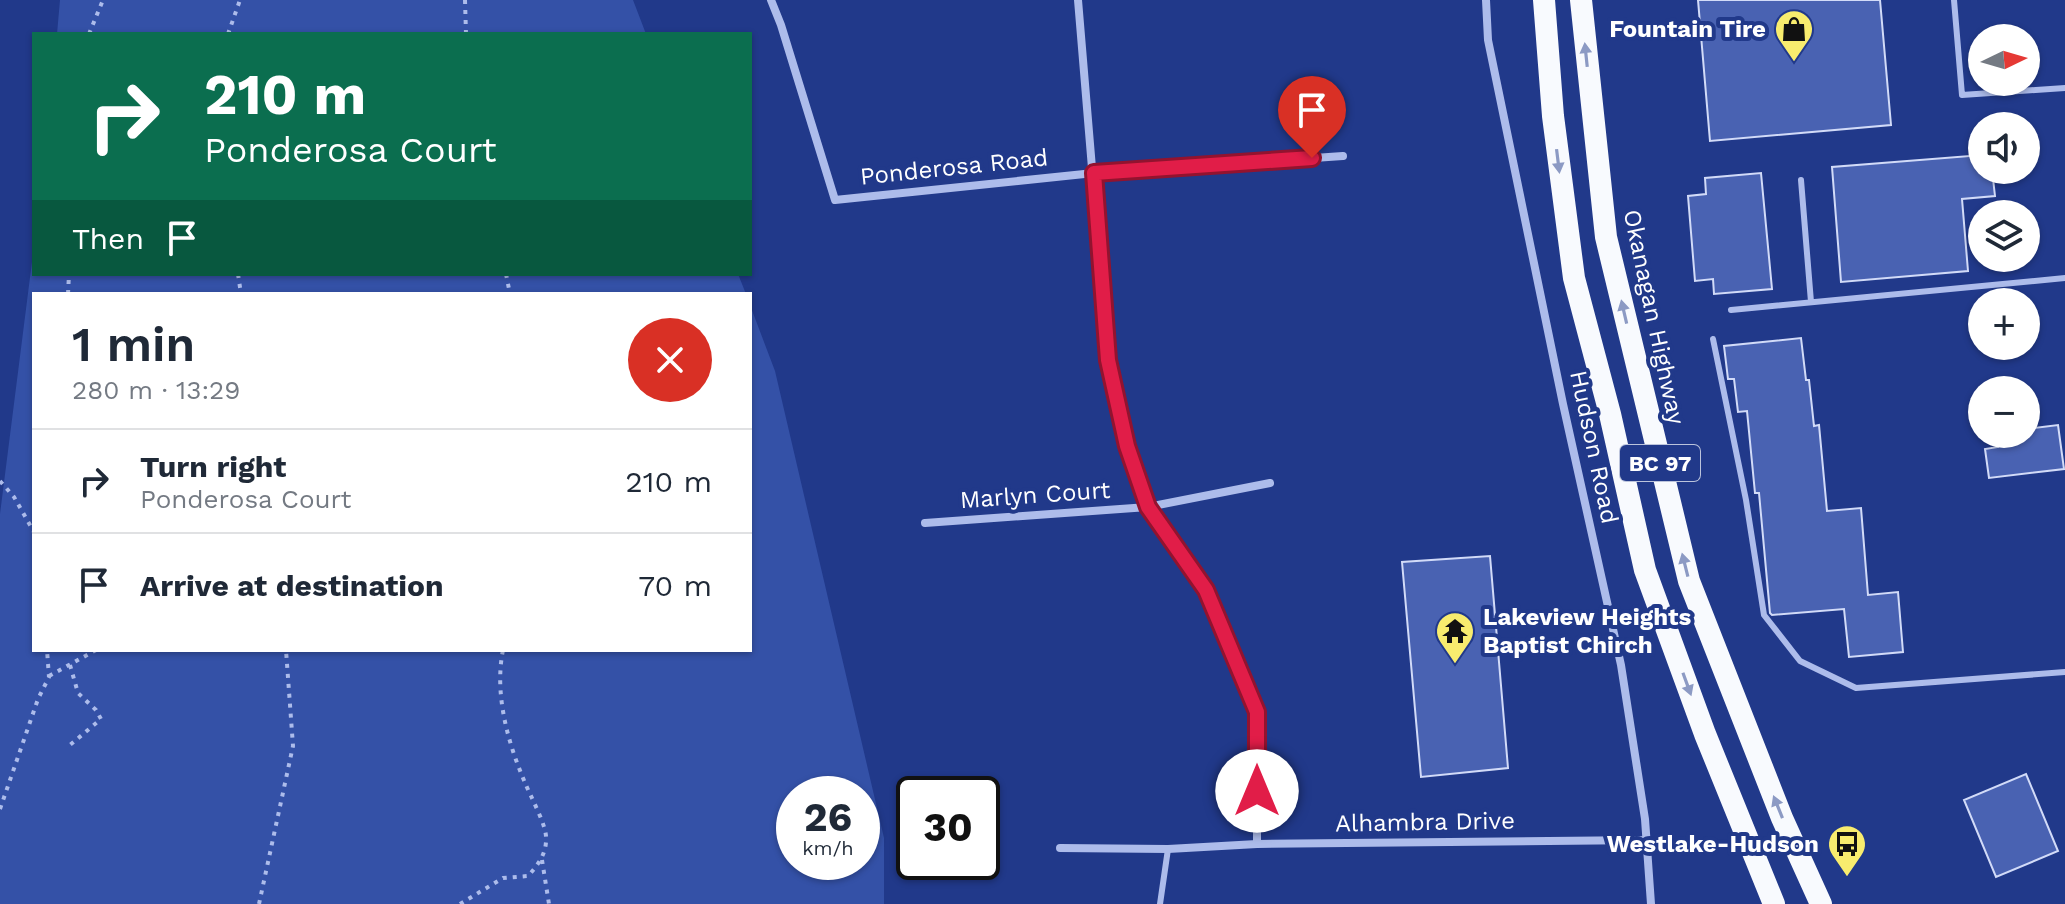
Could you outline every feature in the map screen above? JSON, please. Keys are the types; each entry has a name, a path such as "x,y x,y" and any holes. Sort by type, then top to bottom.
{"highway":[{"name":"BC 97","path":"1544,0 1553,116 1574,278 1610,414 1645,570 1705,734 1774,904"},
{"name":"Okanagan Highway","path":"1581,0 1606,237 1689,581 1782,818 1821,904"}],"street":[{"name":"Ponderosa Road","path":"771,0 835,200 1094,173"},
{"path":"1078,0 1108,360 1127,446 1148,507 1206,590 1257,712 1257,844"},
{"name":"Hudson Road","path":"1486,0 1488,40 1563,404 1621,665 1646,840 1651,904"},
{"path":"1094,173 1343,156"},
{"name":"Marlyn Court","path":"925,523 1148,507 1270,483"},
{"name":"Alhambra Drive","path":"1060,848 1168,849 1257,844 1646,840"}],"lane":[{"path":"1954,0 1962,95 2065,88"},
{"path":"1801,180 1811,302"},
{"path":"1731,310 2065,278"},
{"path":"1713,339 1746,500 1764,615 1800,661 1856,688 2065,672"},
{"path":"1160,904 1168,849"}],"path":[{"path":"90,32 103,0"},
{"path":"229,32 240,0"},
{"path":"465,0 466,32"},
{"path":"0,481 14,497 32,528"},
{"path":"0,809 38,699 49,677 47,652"},
{"path":"49,677 93,652"},
{"path":"259,904 293,746 286,652"},
{"path":"503,652 500,664 503,709 515,759 546,837 542,860 549,904"},
{"path":"70,665 78,693 101,719 70,745"},
{"path":"460,904 503,878 528,876 542,860"}],"shaded area":[{"path":"60,0 633,0 645,32 57,32"},
{"path":"32,262 32,276 739,276 745,292 32,292 32,652 752,652 752,310 775,371 870,776 776,776 776,880 880,880 880,821 884,838 884,904 0,904 0,514"}],"building":[{"name":"Fountain Tire","path":"1698,0 1880,0 1891,125 1710,141"},
{"path":"1968,156 1968,184 1994,184 1995,196 1962,199 1968,271 1841,282 1832,167"},
{"path":"1761,173 1772,289 1714,294 1713,279 1695,281 1688,196 1706,194 1705,178"},
{"path":"1801,338 1814,426 1819,425 1827,511 1861,508 1868,595 1898,592 1903,652 1849,657 1844,609 1770,613 1759,493 1755,493 1747,411 1738,412 1734,379 1728,379 1724,346"},
{"path":"2058,425 2064,469 1989,478 1985,449 2040,448 2040,427"},
{"name":"Lakeview Heights Baptist Chirch","path":"1490,556 1508,768 1421,777 1402,562"},
{"path":"2026,774 2058,851 1996,877 1964,800"}],"place":[{"name":"Fountain Tire","path":"1794,63"},
{"name":"Lakeview Heights Baptist Chirch","path":"1455,665"},
{"name":"Westlake-Hudson","path":"1847,878"}],"route":[{"path":"1257,791 1257,712 1206,590 1148,507 1127,446 1108,360 1094,173 1312,158"}]}
